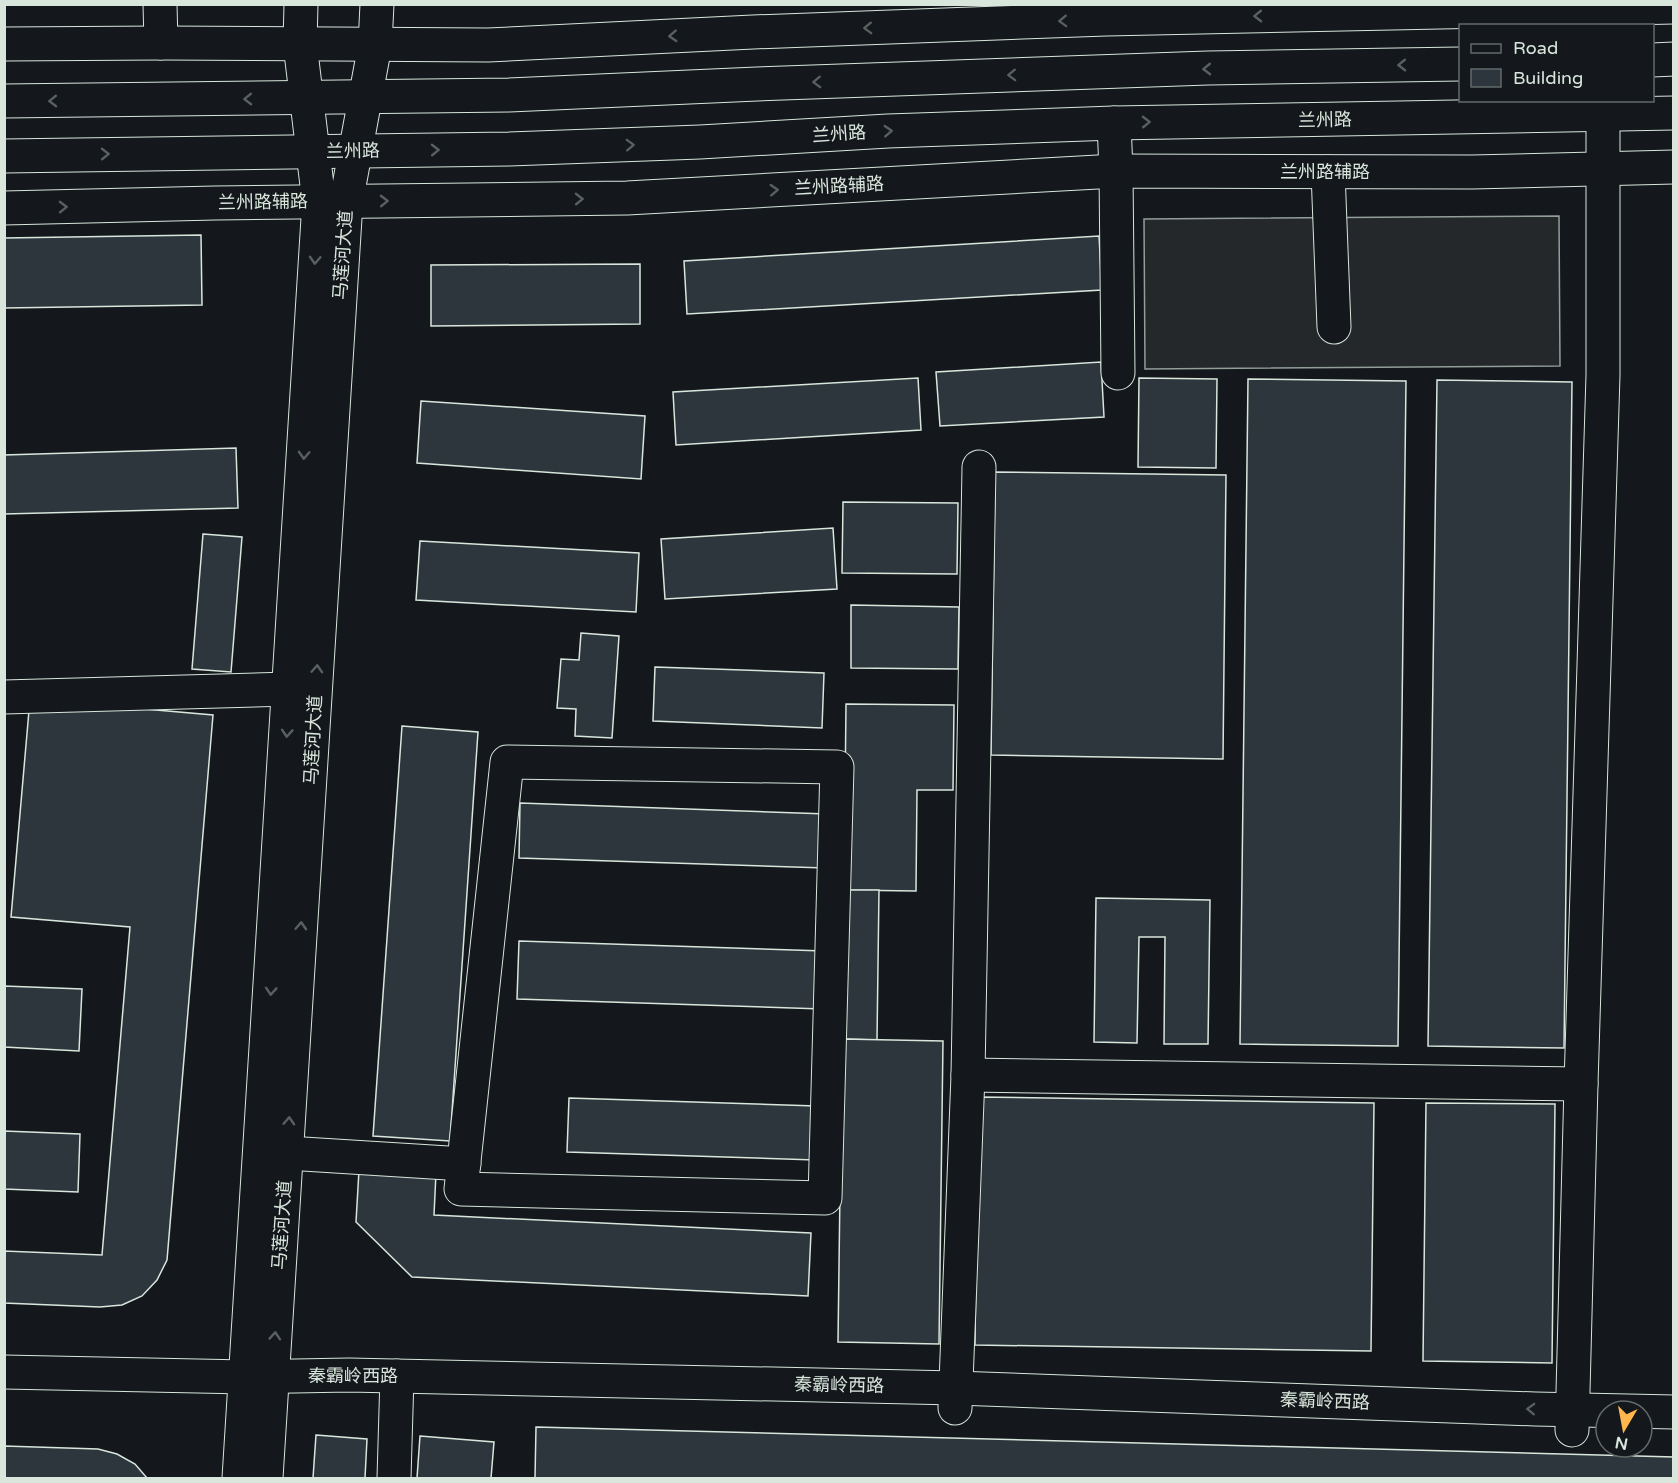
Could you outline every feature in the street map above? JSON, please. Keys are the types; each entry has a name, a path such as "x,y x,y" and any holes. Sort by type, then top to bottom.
{"street":[{"path":"160,4 161,43"},
{"name":"马莲河大道","path":"239,1479 259,1384 287,1153 332,202 313,151 300,44 301,4"},
{"name":"马莲河大道","path":"266,1479 259,1384 289,689 332,202 356,150 375,45 377,4"},
{"path":"4,44 488,45 753,32 1083,20 1674,7"},
{"path":"1654,60 1674,59"},
{"path":"4,101 509,95 1208,68 1459,64"},
{"name":"兰州路","path":"4,156 509,149 1114,123 1674,113"},
{"path":"1572,1420 1603,375 1603,115"},
{"path":"1114,123 1118,373"},
{"name":"兰州路辅路","path":"4,208 627,198 1116,171 1472,172 1674,167"},
{"path":"1328,172 1334,327"},
{"path":"956,1398 968,1075 979,467"},
{"path":"4,697 289,689"},
{"path":"507,762 837,767 825,1198 461,1189 464,1164 507,762"},
{"path":"968,1075 1581,1084"},
{"path":"287,1153 464,1164"},
{"name":"秦霸岭西路","path":"4,1372 259,1384"},
{"name":"秦霸岭西路","path":"4,1385 259,1384 956,1398 1572,1420 1674,1412"},
{"path":"394,1479 397,1386"},
{"name":"秦霸岭西路","path":"1572,1420 1594,1427"},
{"path":"1654,1432 1674,1433"}],"shaded area":[{"path":"1559,216 1560,366 1145,369 1144,219"}],"building":[{"path":"201,235 202,305 4,308 4,238"},
{"path":"1099,236 1102,290 687,314 684,261"},
{"path":"640,264 640,324 431,326 431,265"},
{"path":"1101,362 1104,417 940,426 936,372"},
{"path":"918,378 921,430 676,445 673,392"},
{"path":"1139,378 1217,379 1216,468 1138,467"},
{"path":"1248,379 1406,381 1398,1046 1240,1044"},
{"path":"1437,380 1572,382 1564,1048 1428,1046"},
{"path":"421,401 645,416 641,479 417,463"},
{"path":"236,448 238,508 4,514 4,455"},
{"path":"995,472 1226,475 1223,759 991,755"},
{"path":"843,502 958,503 957,574 842,573"},
{"path":"833,528 837,589 665,599 661,539"},
{"path":"203,534 242,537 231,672 192,669"},
{"path":"420,541 639,553 636,612 416,600"},
{"path":"851,605 959,607 958,669 851,668"},
{"path":"581,633 619,636 612,738 575,736 576,709 557,708 561,659 579,660"},
{"path":"655,667 824,673 822,728 653,721"},
{"path":"30,699 213,715 167,1260 157,1280 142,1296 122,1305 100,1307 4,1303 4,1251 102,1255 130,927 11,917"},
{"path":"846,704 954,705 953,790 917,790 916,891 844,890"},
{"path":"402,726 478,732 450,1141 373,1136"},
{"path":"520,803 827,814 825,868 519,858"},
{"path":"844,890 879,890 877,1040 842,1039"},
{"path":"1096,898 1210,900 1208,1044 1164,1044 1165,937 1139,937 1137,1043 1094,1042"},
{"path":"519,941 824,951 822,1009 517,999"},
{"path":"4,986 82,989 79,1051 4,1047"},
{"path":"842,1039 943,1041 939,1344 838,1342"},
{"path":"978,1097 1374,1103 1371,1351 975,1345"},
{"path":"569,1098 816,1106 815,1160 567,1152"},
{"path":"1426,1103 1555,1104 1552,1363 1423,1361"},
{"path":"4,1131 80,1134 78,1192 4,1189"},
{"path":"359,1170 436,1173 434,1215 811,1233 808,1296 412,1277 356,1222"},
{"path":"536,1427 1594,1455 1594,1459 1674,1457 1674,1478 535,1478"},
{"path":"316,1435 367,1439 365,1478 313,1478"},
{"path":"420,1436 494,1442 491,1478 417,1478"},
{"path":"4,1446 98,1449 117,1454 135,1464 147,1478 4,1478"}]}
